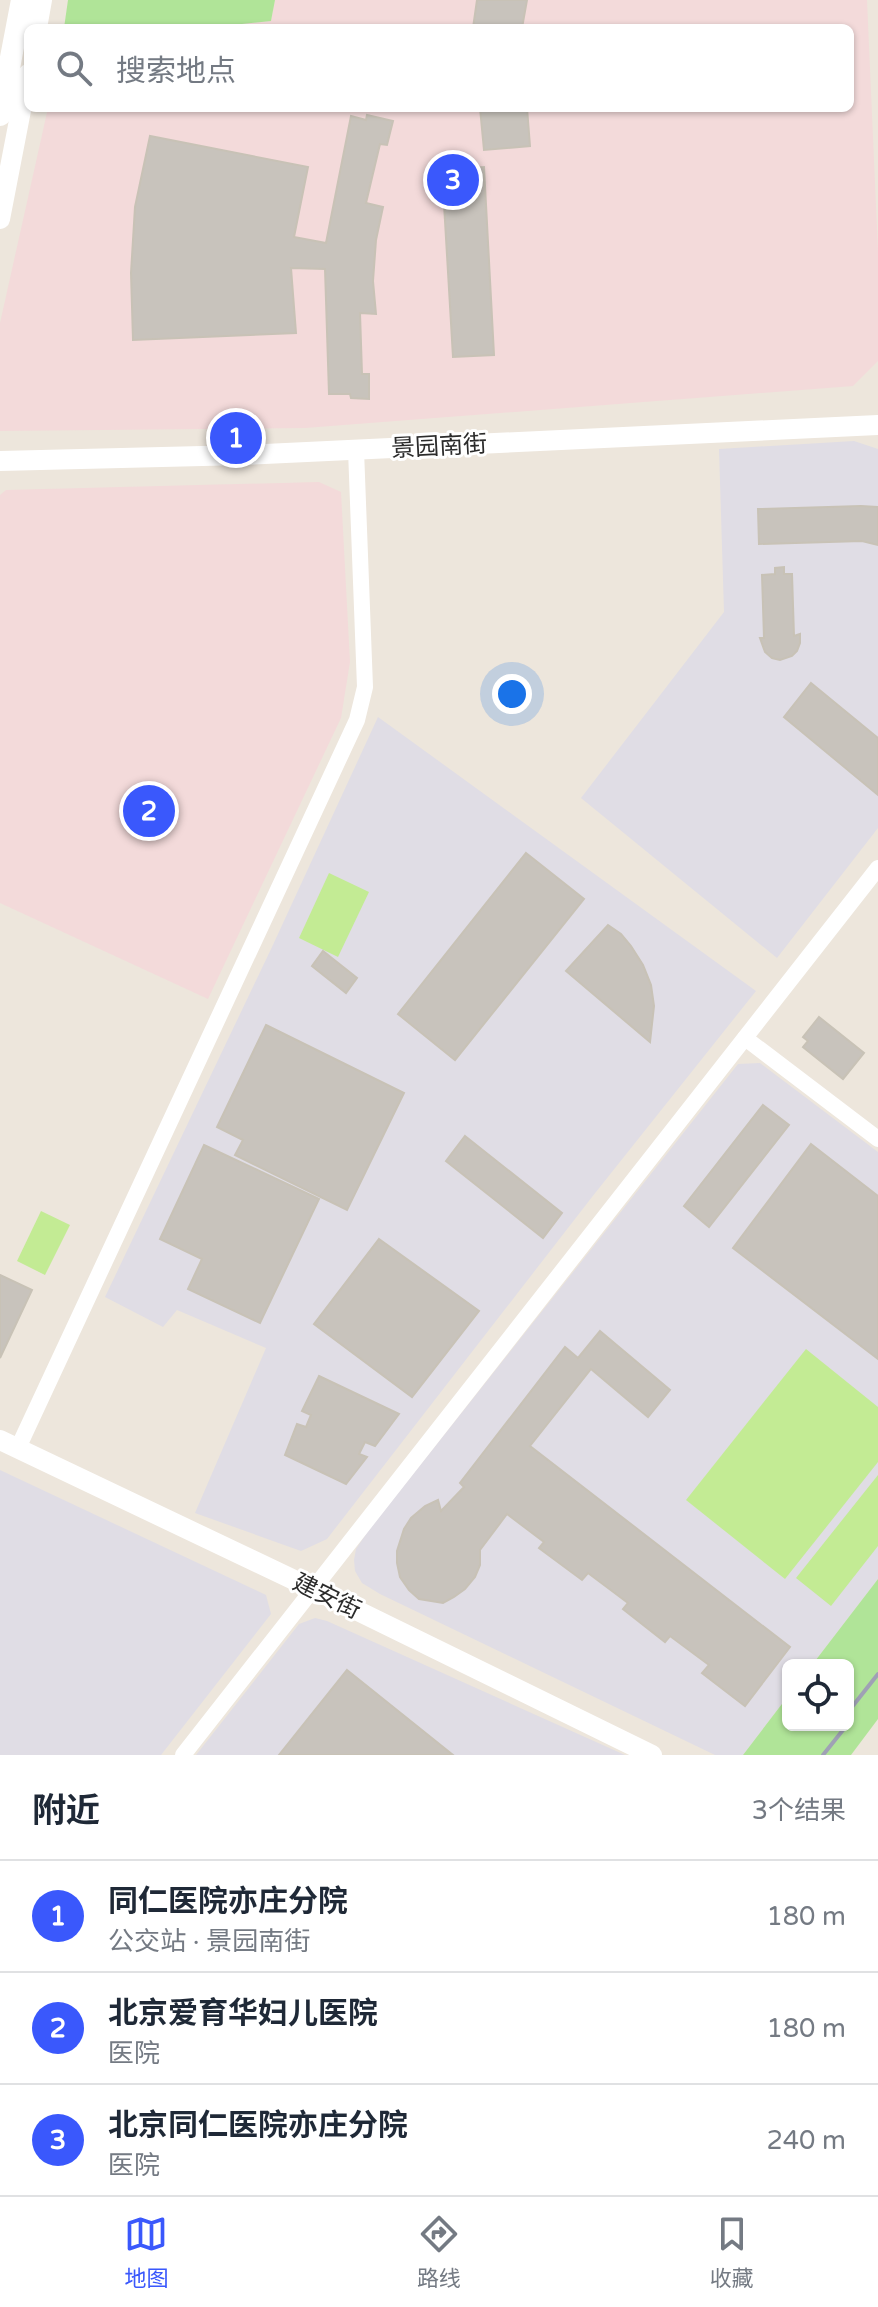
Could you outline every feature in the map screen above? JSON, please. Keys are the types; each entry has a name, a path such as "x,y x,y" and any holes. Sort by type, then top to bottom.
{"main road":[{"path":"0,115 22,0"}],"street":[{"path":"38,24 42,0"},
{"path":"0,219 24,95"},
{"name":"景园南街","path":"0,461 243,455 878,425"},
{"path":"9,1444 357,720 365,687 356,450"},
{"path":"183,1755 878,868"},
{"path":"745,1038 878,1139"},
{"name":"建安街","path":"9,1444 652,1755"}],"shaded area":[{"path":"275,0 867,0 878,252 878,361 853,386 305,428 0,431 0,323 47,112 854,112 854,24 242,24 271,21"},
{"path":"854,441 878,449 878,828 777,958 581,798 724,612 719,449"},
{"path":"319,482 341,492 350,662 341,718 208,999 0,903 0,495 6,490"},
{"path":"378,717 756,991 327,1539 301,1551 195,1513 266,1348 177,1310 163,1327 105,1297"},
{"path":"760,1063 878,1152 878,1579 817,1659 782,1659 782,1704 743,1755 715,1755 380,1594 362,1583 355,1571 354,1560 356,1549 368,1531 738,1064"},
{"path":"0,1470 266,1595 271,1614 161,1755 0,1755"},
{"path":"315,1618 625,1755 196,1755 299,1624"}],"green space":[{"path":"68,0 275,0 271,21 242,24 65,24"},
{"path":"329,873 369,892 338,957 299,938"},
{"path":"41,1211 70,1225 45,1275 17,1261"},
{"path":"806,1349 878,1407 878,1462 785,1579 686,1500"},
{"path":"878,1475 878,1546 831,1606 796,1578"},
{"path":"878,1579 878,1719 851,1755 743,1755 782,1704 782,1731 854,1731 854,1659 817,1659"}],"building":[{"path":"477,0 527,0 523,24 474,24"},
{"path":"480,112 527,112 530,146 484,150"},
{"path":"367,115 393,121 387,145 380,144 366,203 383,207 376,240 373,281 376,314 360,313 362,374 369,374 369,399 351,398 350,394 329,394 325,269 291,268 296,333 133,340 131,273 135,207 150,136 308,167 294,237 326,243 351,116 366,120"},
{"path":"484,167 494,355 453,357 442,170"},
{"path":"878,507 878,545 862,541 759,544 758,509"},
{"path":"784,567 784,574 792,574 794,636 800,634 800,643 792,656 780,660 765,652 760,638 764,638 762,575 775,574 775,568"},
{"path":"811,683 878,738 878,795 784,717"},
{"path":"526,853 584,899 455,1060 398,1014"},
{"path":"608,925 631,946 651,985 654,1006 650,1042 566,971"},
{"path":"323,951 357,978 346,993 312,966"},
{"path":"819,1017 864,1053 843,1079 803,1047 808,1041 803,1037"},
{"path":"266,1025 404,1093 347,1210 235,1155 243,1140 217,1127"},
{"path":"763,1105 789,1125 709,1227 684,1206"},
{"path":"465,1136 562,1213 543,1238 446,1161"},
{"path":"811,1144 878,1196 878,1359 733,1248"},
{"path":"204,1145 319,1199 260,1323 188,1289 202,1259 160,1239"},
{"path":"379,1239 479,1311 412,1397 314,1324"},
{"path":"0,1275 32,1290 0,1358"},
{"path":"600,1331 670,1390 648,1417 591,1369 530,1446 790,1647 745,1706 702,1673 709,1665 670,1636 665,1642 623,1609 628,1603 588,1573 582,1580 539,1548 544,1542 507,1514 480,1550 480,1565 475,1577 454,1597 443,1603 419,1599 400,1577 397,1551 411,1518 438,1500 441,1511 464,1487 460,1483 565,1347 578,1358"},
{"path":"319,1376 399,1414 375,1446 365,1442 359,1454 367,1457 346,1484 285,1455 297,1424 306,1427 311,1415 302,1411"},
{"path":"347,1670 453,1755 279,1755"}],"railway":[{"path":"854,1704 878,1674"},
{"path":"823,1755 842,1731"}],"place":[{"name":"北京同仁医院亦庄分院","path":"453,180"},
{"name":"同仁医院亦庄分院","path":"236,438"},
{"name":"北京爱育华妇儿医院","path":"149,811"}]}
